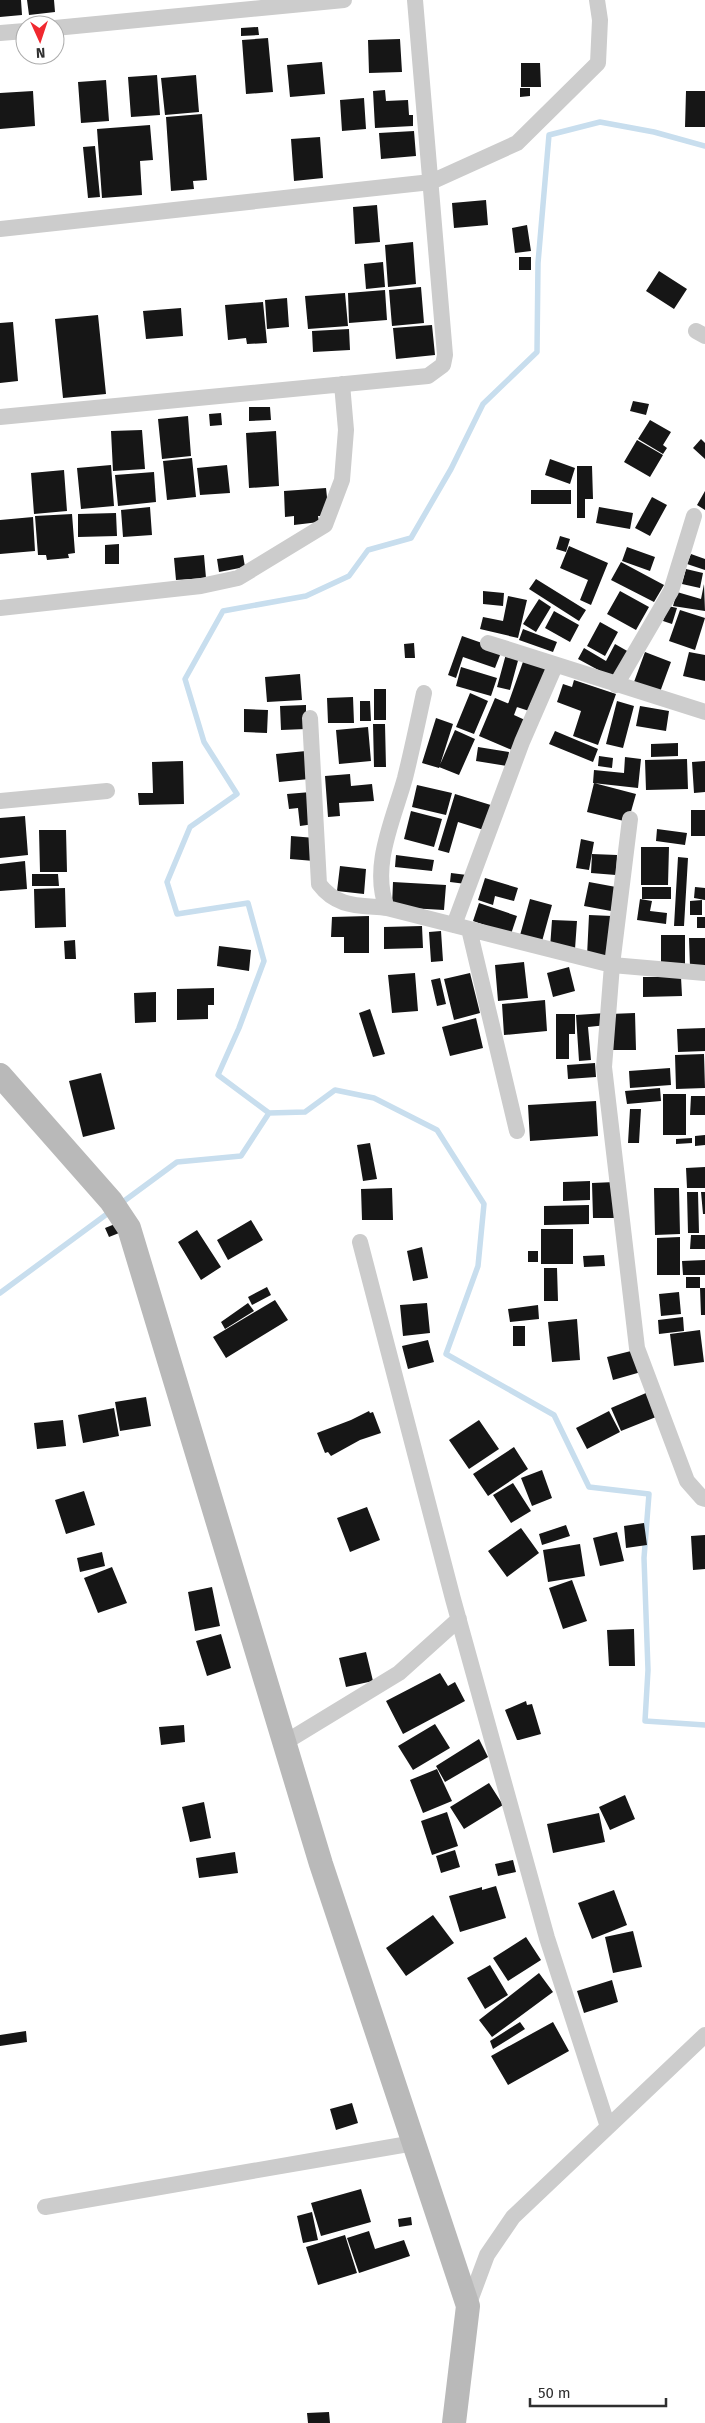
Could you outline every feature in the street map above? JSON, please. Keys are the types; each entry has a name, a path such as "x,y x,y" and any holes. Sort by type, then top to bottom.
{"street":[{"path":"65,27 344,0"},
{"path":"0,417 428,376 443,365 445,355 414,0"},
{"path":"0,229 431,182 517,143 598,63 600,20 597,0"},
{"path":"0,33 15,32"},
{"path":"0,608 201,586 238,578 325,524 342,480 346,430 342,384"},
{"path":"616,685 671,591 694,516"},
{"path":"488,643 555,666 705,712"},
{"path":"517,1132 462,927 522,742 555,666"},
{"path":"387,908 381,893 383,856 405,776 424,693"},
{"path":"310,718 319,884 326,894 338,902 387,908 612,965 705,973"},
{"path":"0,801 107,792"},
{"path":"630,819 612,965 604,1066 637,1348 687,1481 702,1498 705,1498"},
{"path":"0,1076 111,1201 129,1228 321,1864 468,2306"},
{"path":"360,1242 459,1619 547,1938 608,2127"},
{"path":"284,1743 399,1673 459,1619"},
{"path":"454,2423 468,2306 487,2256 513,2217 705,2035"},
{"path":"45,2207 414,2143"}],"building":[{"path":"0,0 21,0 22,15 0,17"},
{"path":"27,0 54,0 55,12 29,15"},
{"path":"258,27 259,35 241,36 241,28"},
{"path":"268,38 273,92 246,94 242,40"},
{"path":"400,39 402,72 369,73 368,40"},
{"path":"322,62 325,94 290,97 287,65"},
{"path":"521,63 540,63 541,87 521,87"},
{"path":"157,75 160,115 131,117 128,77"},
{"path":"196,75 199,112 165,115 161,78"},
{"path":"106,80 109,121 81,123 78,82"},
{"path":"520,88 530,88 530,96 520,97"},
{"path":"385,90 386,101 408,100 409,115 413,115 413,126 375,128 373,91"},
{"path":"33,91 35,126 0,129 0,93"},
{"path":"686,91 705,91 705,127 685,127"},
{"path":"364,98 366,129 342,131 340,100"},
{"path":"202,114 207,180 193,181 194,189 171,191 166,117"},
{"path":"150,125 153,160 140,161 142,195 102,198 97,129"},
{"path":"414,131 416,156 381,159 379,133"},
{"path":"320,137 323,178 294,181 291,139"},
{"path":"95,146 100,197 88,198 83,147"},
{"path":"486,200 488,225 454,228 452,203"},
{"path":"377,205 380,242 355,244 353,207"},
{"path":"527,225 531,251 515,253 512,228"},
{"path":"413,242 416,284 388,287 385,245"},
{"path":"519,257 531,257 531,270 519,270"},
{"path":"383,262 385,287 366,289 364,264"},
{"path":"659,271 687,289 674,309 646,291"},
{"path":"421,287 424,323 392,326 389,290"},
{"path":"385,290 387,320 349,323 348,293"},
{"path":"345,293 348,326 308,329 305,296"},
{"path":"287,298 289,327 267,329 265,300"},
{"path":"263,302 267,343 247,344 246,338 228,340 225,305"},
{"path":"181,308 183,336 146,339 143,311"},
{"path":"98,315 106,394 63,398 55,319"},
{"path":"13,322 18,381 0,383 0,323"},
{"path":"432,325 435,355 396,359 393,328"},
{"path":"349,329 350,350 313,352 312,331"},
{"path":"633,401 649,404 646,415 630,411"},
{"path":"249,407 270,407 271,420 249,421"},
{"path":"221,413 222,425 210,426 209,414"},
{"path":"188,416 191,456 162,459 158,419"},
{"path":"650,420 671,432 663,445 667,448 663,454 638,439"},
{"path":"142,430 145,469 113,471 111,431"},
{"path":"276,431 279,486 249,488 246,433"},
{"path":"701,439 705,443 705,459 693,448"},
{"path":"637,440 663,455 650,477 624,462"},
{"path":"192,458 196,497 167,500 163,461"},
{"path":"550,459 575,468 570,484 545,475"},
{"path":"111,465 114,506 81,509 77,468"},
{"path":"227,465 230,493 200,495 197,468"},
{"path":"577,466 592,466 593,499 585,499 585,518 577,518"},
{"path":"64,470 67,511 34,514 31,473"},
{"path":"154,472 156,502 118,506 115,475"},
{"path":"326,488 329,516 318,516 319,522 294,525 294,516 285,517 284,491"},
{"path":"531,490 571,490 571,504 531,504"},
{"path":"705,491 705,510 697,505"},
{"path":"652,497 667,505 650,536 635,528"},
{"path":"150,507 152,535 123,537 121,510"},
{"path":"599,507 633,513 630,529 596,523"},
{"path":"116,513 117,536 78,537 78,514"},
{"path":"72,514 75,553 68,554 69,558 47,560 46,555 38,555 35,516"},
{"path":"33,517 35,551 0,554 0,520"},
{"path":"560,536 570,539 566,552 556,549"},
{"path":"119,544 119,564 105,564 105,545"},
{"path":"569,546 608,563 591,605 580,600 588,580 560,568"},
{"path":"627,547 655,557 650,571 622,561"},
{"path":"691,554 705,559 705,570 687,564"},
{"path":"204,555 206,578 176,580 174,558"},
{"path":"243,555 245,567 219,572 217,559"},
{"path":"621,562 664,585 654,602 611,580"},
{"path":"686,569 703,573 700,588 682,584"},
{"path":"536,579 586,610 579,621 529,589"},
{"path":"704,584 705,611 673,606 677,592 701,599"},
{"path":"483,591 504,593 503,606 483,604"},
{"path":"620,591 649,607 636,630 607,614"},
{"path":"508,596 527,600 518,638 480,629 483,617 503,621"},
{"path":"539,599 551,607 536,632 523,624"},
{"path":"668,606 677,608 672,624 663,621"},
{"path":"680,610 705,618 695,650 669,641"},
{"path":"554,611 579,625 570,642 545,628"},
{"path":"600,622 618,632 605,656 587,646"},
{"path":"523,629 557,642 553,652 519,640"},
{"path":"462,636 502,650 495,668 463,657 456,678 448,675"},
{"path":"414,643 415,658 405,658 404,644"},
{"path":"615,644 629,652 615,679 578,659 584,648 606,661"},
{"path":"645,652 671,662 660,692 634,682"},
{"path":"689,652 705,655 705,681 683,676"},
{"path":"506,654 519,657 510,690 497,687"},
{"path":"524,659 551,668 535,713 508,704"},
{"path":"461,667 497,678 491,696 456,686"},
{"path":"300,674 302,700 267,702 265,677"},
{"path":"574,680 616,694 598,745 573,736 581,711 557,702 563,684 572,687"},
{"path":"374,689 386,689 386,720 374,720"},
{"path":"470,693 488,701 474,734 456,727"},
{"path":"353,697 354,723 328,723 327,698"},
{"path":"495,698 517,707 514,715 525,720 512,750 479,736"},
{"path":"360,701 370,701 371,721 360,721"},
{"path":"617,701 634,706 623,748 606,744"},
{"path":"306,705 306,729 281,730 280,706"},
{"path":"640,706 669,711 666,731 636,726"},
{"path":"244,709 268,710 267,733 244,732"},
{"path":"436,718 453,724 439,768 422,763"},
{"path":"373,724 385,724 386,767 374,767"},
{"path":"368,727 371,761 339,764 336,730"},
{"path":"455,730 475,739 459,775 439,767"},
{"path":"555,731 598,749 593,762 549,744"},
{"path":"678,743 678,756 651,757 651,744"},
{"path":"478,747 509,752 507,766 476,761"},
{"path":"306,751 309,779 279,782 276,754"},
{"path":"599,756 613,758 612,768 598,766"},
{"path":"625,757 641,759 638,788 593,783 594,770 624,773"},
{"path":"687,759 688,789 646,790 645,760"},
{"path":"183,761 184,804 139,805 138,793 153,793 152,762"},
{"path":"705,761 705,792 694,793 692,762"},
{"path":"350,774 351,786 372,784 374,801 339,803 340,816 328,817 325,776"},
{"path":"594,783 636,794 628,822 587,812"},
{"path":"417,785 452,793 446,815 412,807"},
{"path":"311,792 314,824 300,826 298,808 289,809 287,794"},
{"path":"455,794 494,806 487,831 458,822 449,853 438,850"},
{"path":"691,810 705,810 705,836 691,836"},
{"path":"411,811 442,819 434,847 404,839"},
{"path":"25,816 28,855 0,858 0,818"},
{"path":"657,829 687,833 685,845 656,841"},
{"path":"39,830 66,830 67,872 40,872"},
{"path":"291,836 315,838 314,861 290,859"},
{"path":"581,839 594,842 589,870 576,868"},
{"path":"641,847 669,847 668,885 641,885"},
{"path":"592,854 617,855 616,875 591,873"},
{"path":"396,855 434,860 432,871 395,867"},
{"path":"678,857 688,858 684,926 674,926"},
{"path":"25,861 27,889 0,891 0,864"},
{"path":"340,866 366,869 364,894 337,891"},
{"path":"451,873 467,875 466,884 450,882"},
{"path":"32,874 58,874 59,886 32,886"},
{"path":"485,878 518,888 514,901 495,896 493,905 478,900"},
{"path":"393,882 446,885 444,910 392,907"},
{"path":"589,882 616,887 611,911 584,906"},
{"path":"642,887 671,887 671,899 642,899"},
{"path":"695,887 705,888 705,900 694,898"},
{"path":"65,888 66,927 35,928 34,889"},
{"path":"530,899 552,905 541,945 519,939"},
{"path":"640,899 652,901 650,911 667,913 666,924 637,920"},
{"path":"702,900 702,915 690,915 690,901"},
{"path":"479,903 517,916 511,934 473,921"},
{"path":"589,915 612,916 609,957 587,956"},
{"path":"369,916 369,953 344,953 344,937 331,937 332,917"},
{"path":"697,917 705,917 705,928 697,928"},
{"path":"552,920 577,921 575,949 550,948"},
{"path":"422,926 423,948 384,949 384,927"},
{"path":"441,931 443,961 431,962 429,932"},
{"path":"661,935 685,935 685,964 661,965"},
{"path":"689,938 705,938 705,966 690,967"},
{"path":"75,940 76,959 65,959 64,941"},
{"path":"219,946 251,950 249,971 217,966"},
{"path":"524,962 528,998 498,1001 495,965"},
{"path":"569,967 575,991 553,997 547,973"},
{"path":"415,973 418,1011 392,1013 388,975"},
{"path":"470,973 480,1013 454,1020 444,979"},
{"path":"643,977 681,977 682,996 643,997"},
{"path":"440,978 446,1004 437,1006 431,980"},
{"path":"214,988 214,1005 208,1005 208,1019 177,1020 177,989"},
{"path":"156,992 156,1022 135,1023 134,993"},
{"path":"545,1000 547,1031 504,1035 502,1004"},
{"path":"370,1009 385,1054 373,1057 359,1013"},
{"path":"606,1013 607,1025 588,1027 591,1060 579,1061 576,1015"},
{"path":"635,1013 636,1050 611,1050 610,1014"},
{"path":"556,1014 575,1014 575,1034 569,1034 569,1059 556,1059"},
{"path":"476,1018 483,1048 450,1056 442,1027"},
{"path":"705,1028 705,1051 678,1052 677,1029"},
{"path":"704,1054 705,1088 676,1089 675,1055"},
{"path":"595,1063 596,1077 568,1079 567,1065"},
{"path":"670,1068 671,1085 630,1088 629,1071"},
{"path":"101,1073 115,1129 83,1137 69,1081"},
{"path":"660,1088 661,1101 627,1104 625,1091"},
{"path":"663,1094 686,1094 686,1135 663,1135"},
{"path":"691,1096 705,1096 705,1115 690,1115"},
{"path":"596,1101 598,1136 530,1141 528,1105"},
{"path":"630,1109 641,1109 639,1143 628,1143"},
{"path":"705,1135 705,1145 695,1146 695,1136"},
{"path":"692,1138 692,1143 676,1144 676,1139"},
{"path":"370,1143 377,1179 363,1181 357,1145"},
{"path":"705,1167 705,1188 687,1188 686,1168"},
{"path":"590,1181 590,1200 563,1201 563,1182"},
{"path":"615,1182 616,1218 593,1218 592,1183"},
{"path":"392,1188 393,1220 362,1220 361,1189"},
{"path":"654,1188 679,1188 680,1234 655,1235"},
{"path":"687,1192 698,1192 699,1233 688,1233"},
{"path":"701,1192 705,1192 705,1214 703,1214"},
{"path":"589,1205 589,1224 544,1225 544,1206"},
{"path":"251,1220 263,1240 228,1260 217,1240"},
{"path":"120,1222 124,1231 109,1237 105,1228"},
{"path":"541,1229 573,1229 573,1264 541,1264"},
{"path":"197,1230 221,1267 201,1280 178,1242"},
{"path":"691,1235 705,1235 705,1249 690,1249"},
{"path":"680,1237 680,1275 657,1275 657,1238"},
{"path":"422,1247 428,1278 413,1281 407,1251"},
{"path":"528,1251 538,1251 538,1262 528,1262"},
{"path":"604,1255 605,1266 584,1267 583,1256"},
{"path":"705,1260 705,1275 683,1275 682,1261"},
{"path":"544,1268 557,1268 558,1301 544,1301"},
{"path":"686,1277 700,1277 700,1288 686,1288"},
{"path":"267,1287 271,1295 252,1305 248,1297"},
{"path":"700,1288 705,1288 705,1315 701,1315"},
{"path":"679,1292 681,1314 661,1316 659,1294"},
{"path":"275,1300 288,1320 226,1358 213,1337"},
{"path":"248,1303 254,1311 225,1329 221,1322"},
{"path":"427,1303 430,1333 403,1336 400,1305"},
{"path":"538,1305 539,1319 510,1322 508,1309"},
{"path":"683,1317 684,1331 659,1334 658,1320"},
{"path":"577,1319 580,1360 552,1362 548,1322"},
{"path":"513,1326 525,1326 525,1346 513,1346"},
{"path":"700,1330 704,1362 674,1366 670,1334"},
{"path":"428,1340 434,1362 408,1369 402,1346"},
{"path":"635,1350 641,1372 613,1380 607,1357"},
{"path":"646,1393 656,1417 621,1431 611,1408"},
{"path":"146,1397 151,1426 120,1431 115,1402"},
{"path":"114,1408 119,1436 83,1443 78,1415"},
{"path":"369,1411 370,1413 373,1412 381,1433 360,1440 331,1456 328,1452 325,1453 317,1433"},
{"path":"609,1411 620,1432 587,1449 576,1428"},
{"path":"63,1420 66,1446 37,1449 34,1423"},
{"path":"479,1420 499,1449 469,1469 449,1440"},
{"path":"514,1447 528,1469 488,1496 473,1474"},
{"path":"542,1470 552,1498 532,1506 521,1478"},
{"path":"513,1483 531,1511 511,1523 493,1495"},
{"path":"84,1491 95,1525 66,1534 55,1500"},
{"path":"367,1507 380,1540 350,1552 337,1518"},
{"path":"644,1523 647,1545 626,1548 624,1526"},
{"path":"566,1525 570,1536 542,1545 539,1534"},
{"path":"521,1528 539,1553 507,1577 488,1551"},
{"path":"617,1532 624,1561 600,1566 593,1538"},
{"path":"705,1535 705,1569 693,1570 691,1536"},
{"path":"580,1544 585,1576 548,1582 543,1550"},
{"path":"102,1552 105,1566 80,1572 77,1558"},
{"path":"112,1567 127,1603 98,1613 84,1578"},
{"path":"572,1580 587,1621 563,1629 549,1588"},
{"path":"212,1587 220,1626 195,1631 188,1592"},
{"path":"634,1629 635,1666 609,1666 607,1630"},
{"path":"221,1634 231,1668 207,1676 196,1641"},
{"path":"366,1652 373,1681 346,1687 339,1658"},
{"path":"440,1673 448,1686 455,1682 465,1701 403,1734 386,1701"},
{"path":"526,1701 527,1705 532,1704 541,1734 517,1740 505,1710"},
{"path":"435,1724 450,1748 413,1770 398,1746"},
{"path":"184,1725 185,1742 161,1745 159,1727"},
{"path":"479,1739 488,1757 445,1782 436,1766"},
{"path":"437,1769 452,1801 423,1813 410,1780"},
{"path":"489,1783 503,1805 464,1829 450,1807"},
{"path":"625,1795 635,1819 610,1830 599,1807"},
{"path":"204,1802 211,1838 190,1842 182,1807"},
{"path":"447,1812 458,1846 432,1855 421,1821"},
{"path":"599,1813 605,1842 553,1853 547,1824"},
{"path":"455,1850 460,1867 441,1873 436,1856"},
{"path":"235,1852 238,1873 199,1878 196,1858"},
{"path":"513,1860 516,1872 498,1876 495,1864"},
{"path":"496,1886 506,1918 460,1932 449,1896 482,1887 482,1890"},
{"path":"614,1890 627,1925 592,1939 578,1903"},
{"path":"433,1915 454,1943 406,1976 386,1948"},
{"path":"633,1931 642,1967 613,1973 605,1937"},
{"path":"526,1937 541,1960 508,1981 493,1958"},
{"path":"490,1965 508,1995 485,2009 467,1978"},
{"path":"539,1973 553,1992 492,2037 479,2020"},
{"path":"612,1980 618,2002 584,2013 577,1991"},
{"path":"520,2022 525,2029 493,2049 490,2041"},
{"path":"553,2022 569,2051 508,2085 491,2056"},
{"path":"26,2031 27,2042 0,2046 0,2035"},
{"path":"352,2103 358,2123 336,2130 330,2109"},
{"path":"361,2189 371,2222 321,2236 311,2203"},
{"path":"312,2212 318,2240 303,2243 297,2216"},
{"path":"411,2217 412,2225 399,2227 398,2219"},
{"path":"369,2231 375,2249 404,2240 410,2256 359,2273 347,2238"},
{"path":"345,2235 357,2273 318,2285 306,2247"},
{"path":"329,2412 330,2423 308,2423 307,2413"}],"waterway":[{"path":"705,146 654,132 600,122 549,135 538,263 537,352 483,404 451,469 411,538 368,550 349,576 306,596 223,611 185,679 204,742 237,794 190,827 167,882 177,914 248,903 264,961 239,1028 218,1075 269,1113 305,1112 335,1090 374,1098 437,1130 484,1204 478,1266 446,1354 554,1415 589,1487 649,1494 644,1558 648,1670 645,1721 705,1725"},
{"path":"120,1204 177,1162 241,1156 269,1113"},
{"path":"0,1293 111,1211"}]}
